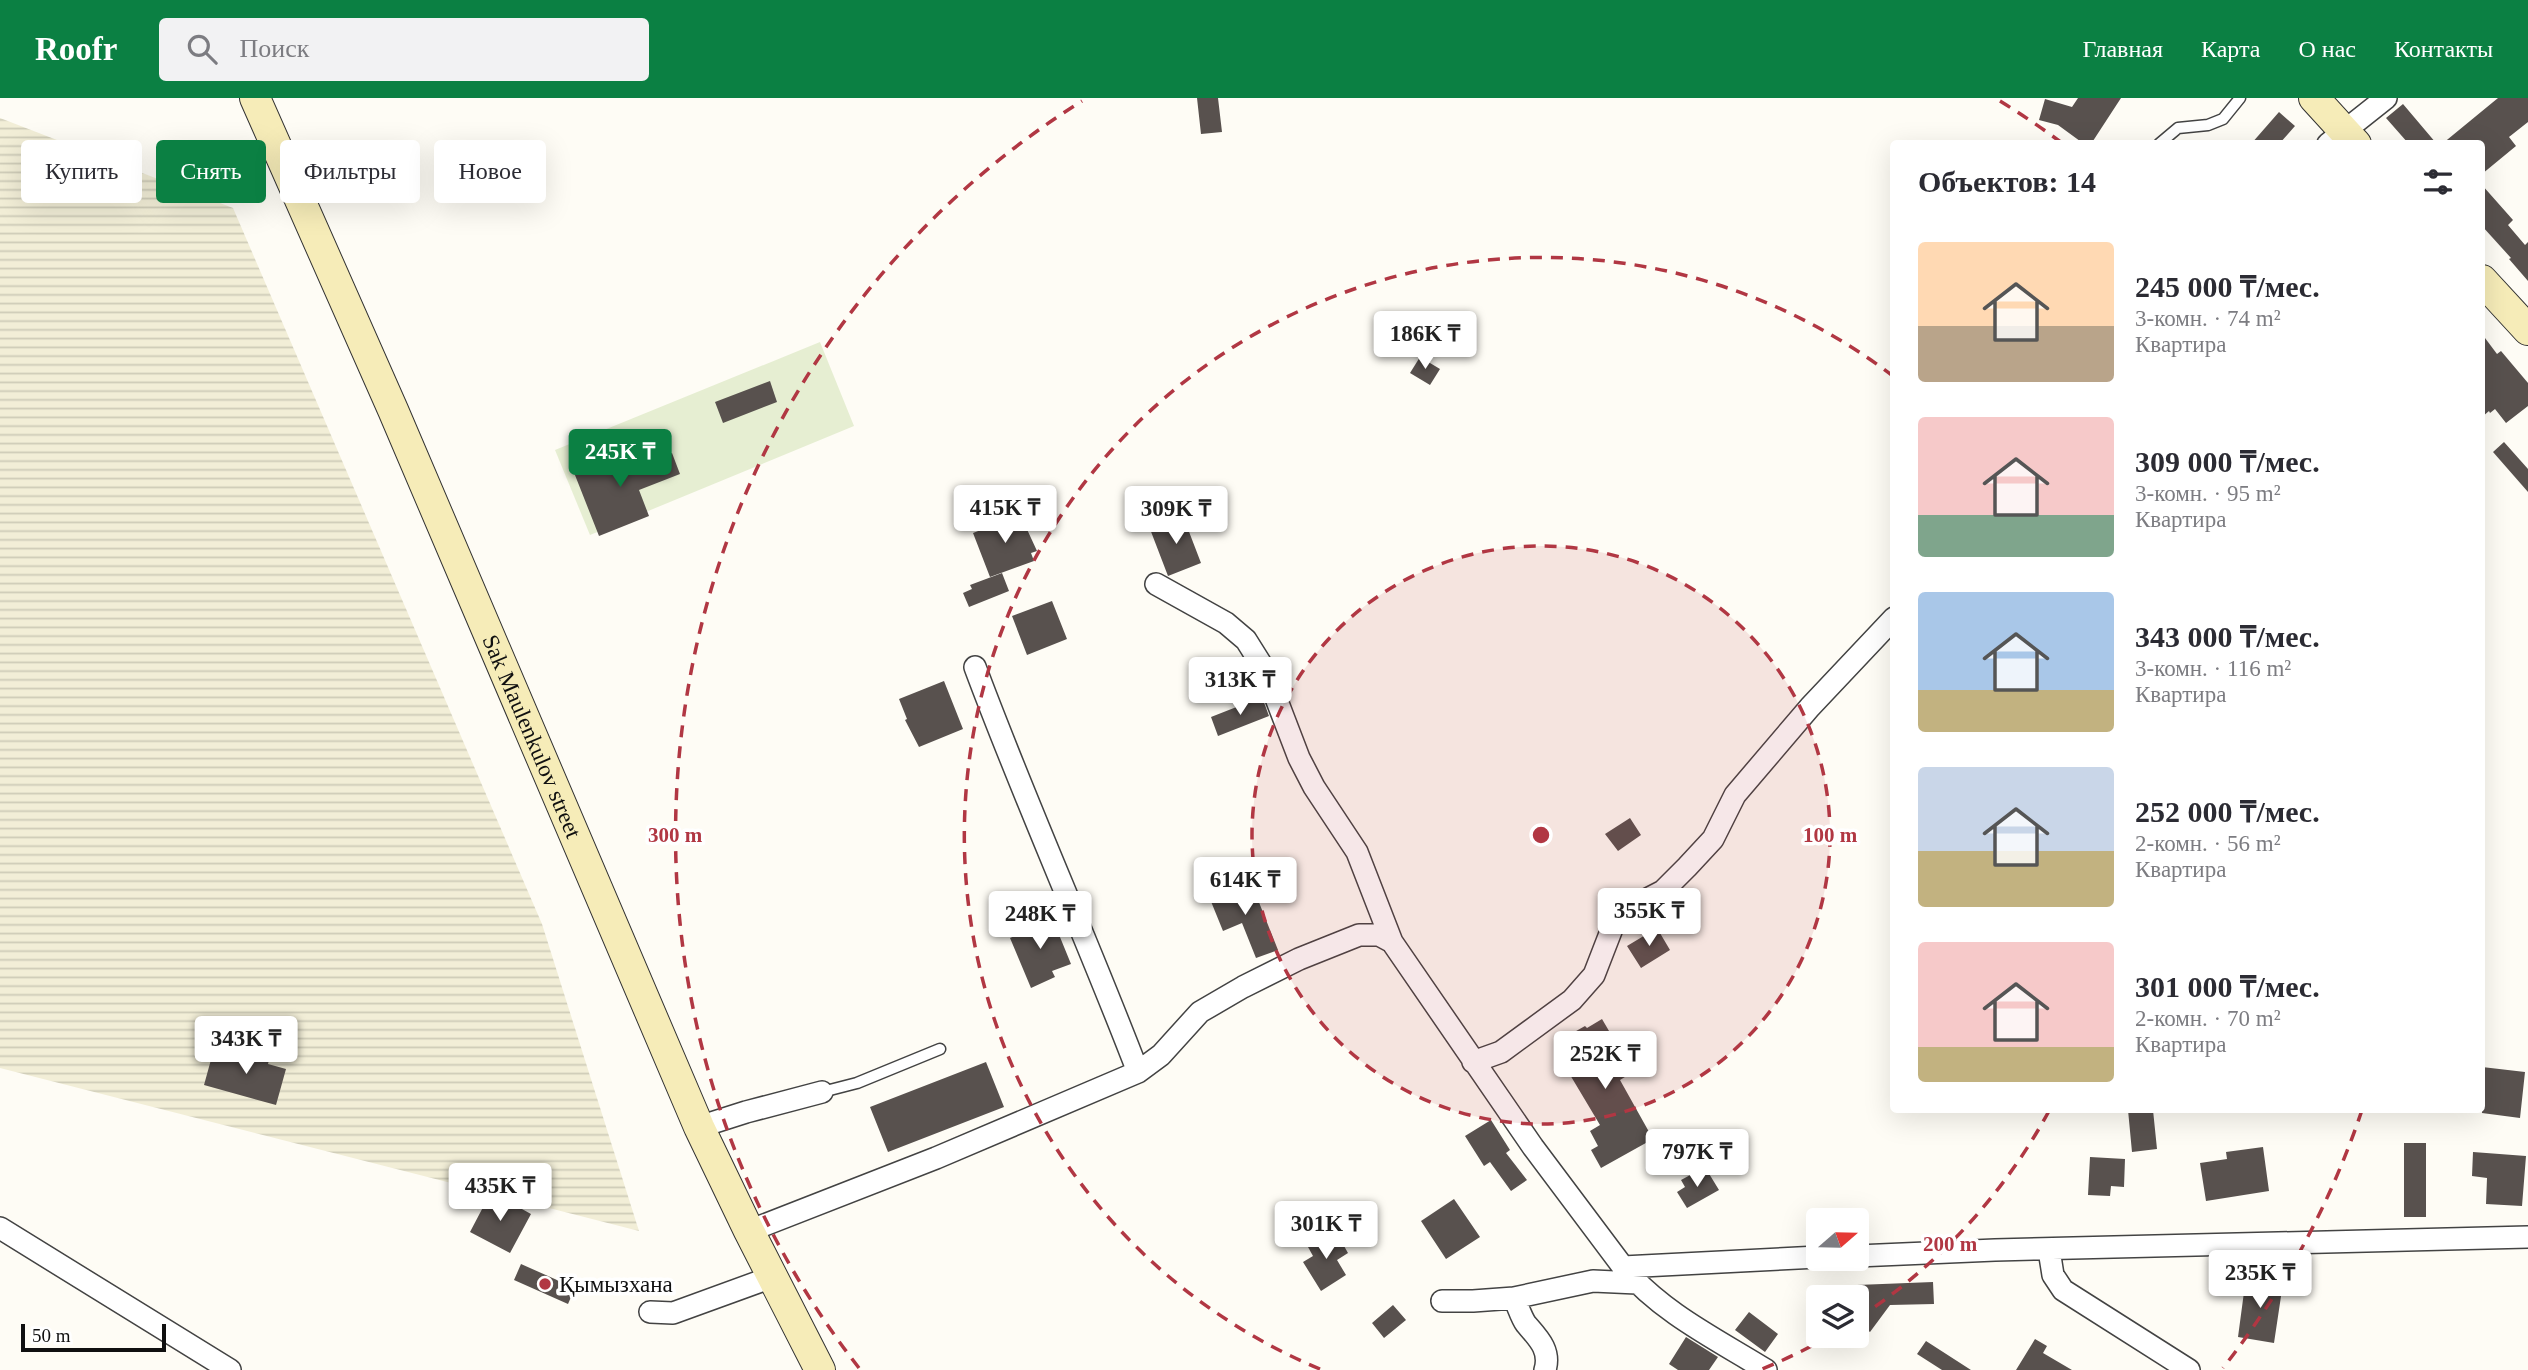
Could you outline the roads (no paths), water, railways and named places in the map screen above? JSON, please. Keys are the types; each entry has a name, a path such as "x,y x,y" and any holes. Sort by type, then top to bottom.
{"main road":[{"name":"Sak Maulenkulov street","path":"255,98 393,410 699,1127 748,1231 820,1370"},
{"path":"2314,98 2342,139"},
{"path":"2485,282 2528,330"}],"street":[{"path":"2342,139 2386,98"},
{"path":"1156,584 1226,623 1246,640 1266,672 1299,758 1314,787 1357,852 1392,942 1533,1147 1630,1275 1665,1308 1766,1370"},
{"path":"1473,1062 1501,1052 1572,1000 1594,975 1613,926 1632,907 1663,891 1688,867 1713,839 1735,795 1810,707 1890,624"},
{"path":"975,667 1138,1072"},
{"path":"748,1231 936,1158 1138,1072 1161,1055 1200,1012 1298,959 1344,940 1368,934 1379,935 1392,942"},
{"path":"699,1127 822,1092"},
{"path":"0,1228 230,1370"},
{"path":"1869,1256 2528,1237"},
{"path":"2049,1250 2053,1275 2063,1290 2189,1370"},
{"path":"1442,1301 1514,1298 1630,1275 1806,1258"},
{"path":"650,1312 673,1313 772,1277"},
{"path":"1514,1298 1525,1322 1538,1336 1545,1350 1545,1370"}],"lane":[{"path":"2164,140 2178,128 2208,125 2223,119 2240,98"},
{"path":"822,1092 857,1083 940,1049"}],"place":[{"name":"Қымызхана","path":"545,1284"}]}
